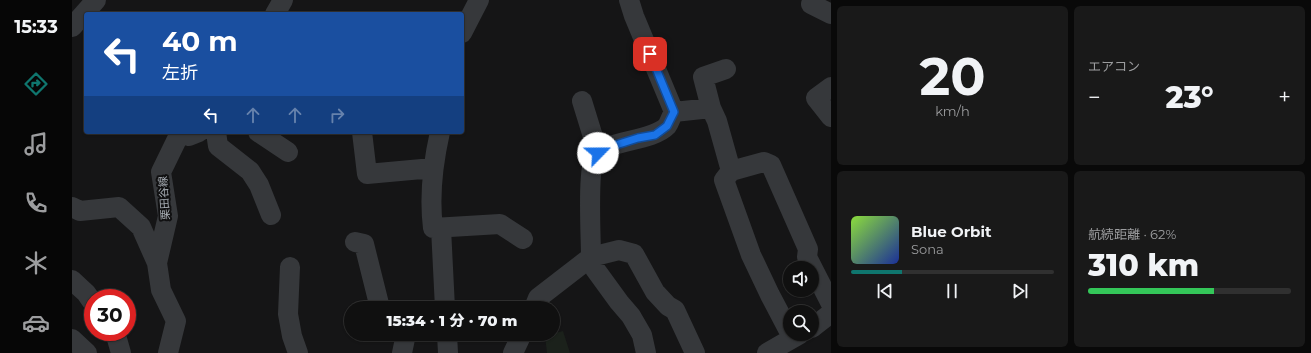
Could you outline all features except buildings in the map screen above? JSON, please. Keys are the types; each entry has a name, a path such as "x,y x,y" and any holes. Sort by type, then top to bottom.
{"street":[{"path":"85,12 96,0"},
{"path":"276,12 283,0"},
{"path":"464,29 479,0"},
{"path":"629,0 634,16 674,112 667,126 655,135 638,138 600,150 595,156 591,173 591,256 595,269 631,316 642,335 646,353"},
{"path":"811,4 831,14"},
{"path":"72,27 84,14"},
{"path":"726,69 703,77 731,171"},
{"path":"831,87 816,98 831,117"},
{"path":"582,101 598,153"},
{"path":"674,112 711,108"},
{"name":"栗田谷線","path":"168,353 176,321 161,290 157,263 168,216 161,172 183,134"},
{"path":"216,134 218,146 250,171 259,185 271,215"},
{"path":"261,134 288,152"},
{"path":"362,134 367,174 433,168"},
{"path":"440,134 433,168 433,228 500,224 523,239"},
{"path":"783,315 752,255 724,180 731,171 764,162 771,165 808,250 807,257 831,304"},
{"path":"72,207 80,211 119,207 141,227 157,263"},
{"path":"441,228 445,301"},
{"path":"355,242 364,244 378,301"},
{"path":"537,301 538,298 591,256 619,250 634,254 654,292 668,306 675,310 695,353"},
{"path":"290,267 288,314 292,336 298,353"},
{"path":"72,280 84,291"},
{"path":"819,322 831,313"},
{"path":"72,339 87,353"},
{"path":"118,341 121,353"},
{"path":"402,353 405,341"},
{"path":"447,341 448,353"},
{"path":"514,353 519,341"},
{"path":"767,353 784,341"}],"shaded area":[{"path":"563,331 570,353 547,353 546,341 560,341 560,332"}],"route":[{"path":"598,153 600,150 638,138 655,135 667,126 674,112 650,54"}]}
